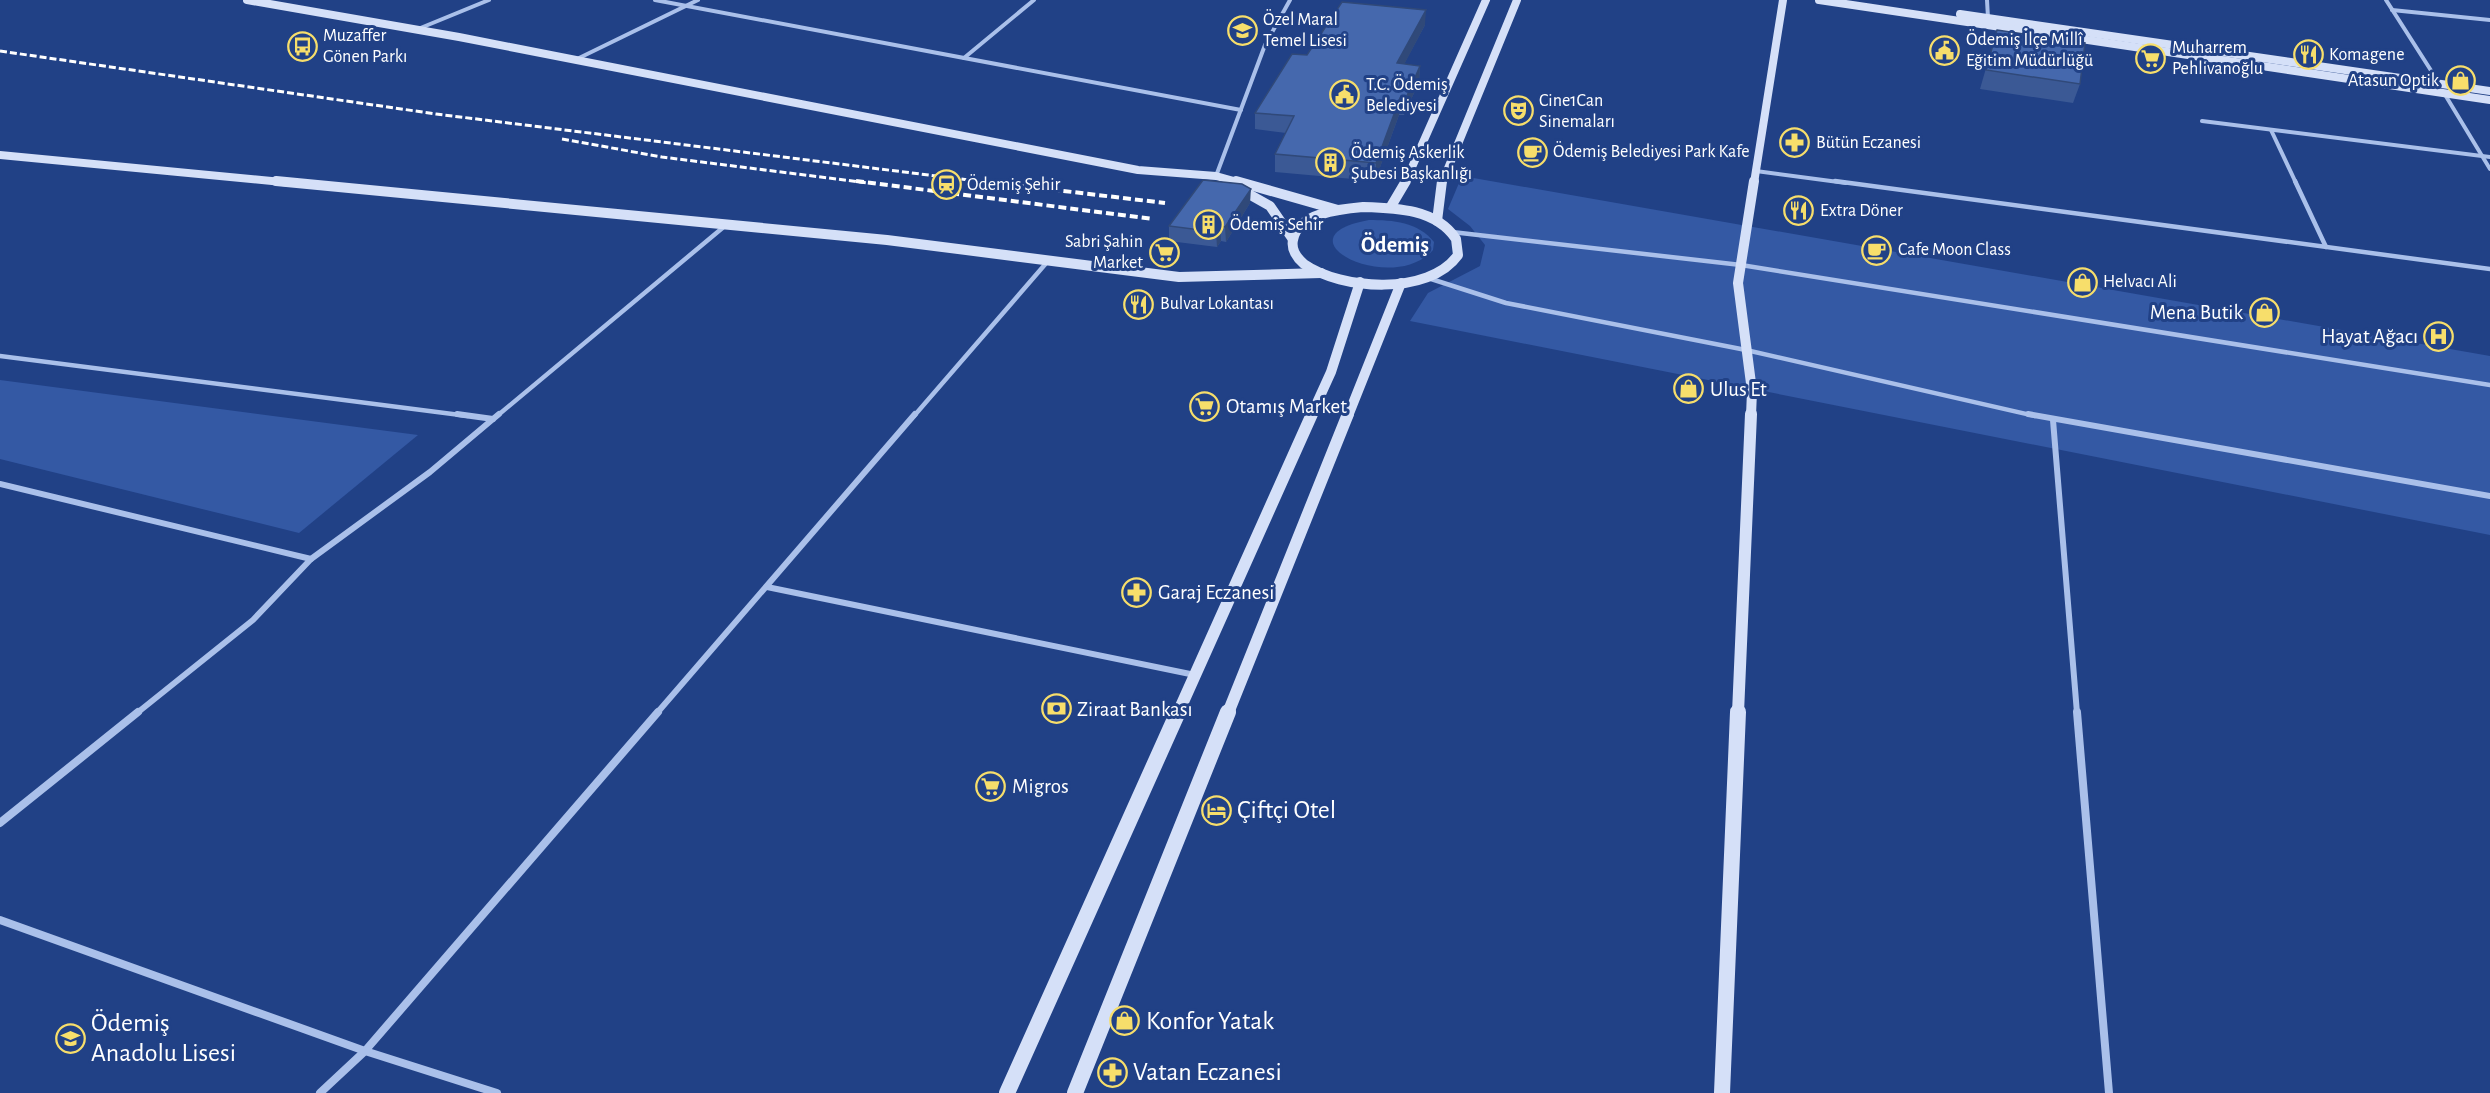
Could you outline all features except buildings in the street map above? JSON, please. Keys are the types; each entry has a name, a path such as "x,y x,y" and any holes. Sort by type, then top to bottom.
{"street":[{"path":"247,0 575,60 1138,170 1216,176 1338,210"},
{"path":"416,30 489,0"},
{"path":"655,0 1241,110"},
{"path":"575,60 698,0"},
{"path":"964,57 1034,0"},
{"path":"1216,176 1265,45 1290,0"},
{"path":"1390,208 1415,166 1472,26 1486,0"},
{"path":"1437,221 1442,180 1517,0"},
{"path":"1722,1093 1752,391 1738,283 1783,0"},
{"path":"1819,0 2490,100"},
{"path":"1865,0 2490,91"},
{"path":"1987,0 1988,18"},
{"path":"2386,0 2439,83"},
{"path":"2392,10 2490,20"},
{"path":"2444,93 2490,169"},
{"path":"2202,121 2490,158"},
{"path":"2271,130 2326,247"},
{"path":"0,155 887,240 1179,277 1321,273 1360,282 1401,283 1426,278 1446,269 1457,257 1460,244 1452,232 1437,221 1390,208 1338,210 1316,216 1299,226 1292,238"},
{"path":"1756,171 2490,269"},
{"path":"1216,176 1270,206 1292,238 1293,251 1303,263 1321,273"},
{"path":"0,823 253,620 311,559 430,472 726,225"},
{"path":"1452,232 1741,265 2490,385"},
{"path":"320,1093 365,1051 1048,260"},
{"path":"1426,278 1506,303 1746,350 2053,420 2490,496"},
{"path":"1007,1093 1331,372 1360,282"},
{"path":"1075,1093 1401,283"},
{"path":"0,356 494,419"},
{"path":"2053,420 2109,1093"},
{"path":"0,484 311,559"},
{"path":"767,587 1195,675"},
{"path":"0,920 365,1051 497,1093"}],"shaded area":[{"path":"1462,176 2490,356 2490,535 1410,321 1428,293 1480,266 1485,245 1470,226 1448,209"},
{"path":"1369,220 1413,226 1428,235 1434,242 1433,250 1414,263 1392,268 1369,266 1350,259 1336,249 1333,238 1343,228"},
{"path":"0,380 418,435 299,533 0,459"}],"railway":[{"path":"0,51 436,114 993,183"},
{"path":"562,139 662,157 868,183"},
{"path":"856,181 1153,219"},
{"path":"980,181 1165,203"}],"place":[{"name":"Özel Maral Temel Lisesi","path":"1242,30"},
{"name":"Muzaffer Gönen Parkı","path":"302,46"},
{"name":"Ödemiş İlçe Millî Eğitim Müdürlüğü","path":"1945,50"},
{"name":"Komagene","path":"2308,55"},
{"name":"Muharrem Pehlivanoğlu","path":"2151,58"},
{"name":"Atasun Optik","path":"2460,81"},
{"name":"T.C. Ödemiş Belediyesi","path":"1345,95"},
{"name":"Cine1Can Sinemaları","path":"1518,111"},
{"name":"Bütün Eczanesi","path":"1795,143"},
{"name":"Ödemiş Belediyesi Park Kafe","path":"1532,152"},
{"name":"Ödemiş Askerlik Şubesi Başkanlığı","path":"1330,163"},
{"name":"Ödemiş Şehir","path":"946,185"},
{"name":"Extra Döner","path":"1799,211"},
{"name":"Ödemiş Sehir","path":"1209,225"},
{"name":"Cafe Moon Class","path":"1877,250"},
{"name":"Sabri Şahin Market","path":"1164,252"},
{"name":"Helvacı Ali","path":"2082,282"},
{"name":"Bulvar Lokantası","path":"1139,304"},
{"name":"Mena Butik","path":"2264,312"},
{"name":"Hayat Ağacı","path":"2439,336"},
{"name":"Ulus Et","path":"1689,389"},
{"name":"Otamış Market","path":"1205,406"},
{"name":"Garaj Eczanesi","path":"1137,592"},
{"name":"Ziraat Bankası","path":"1056,709"},
{"name":"Migros","path":"991,786"},
{"name":"Çiftçi Otel","path":"1216,810"},
{"name":"Konfor Yatak","path":"1125,1021"},
{"name":"Ödemiş Anadolu Lisesi","path":"70,1038"},
{"name":"Vatan Eczanesi","path":"1112,1072"}],"district":[{"name":"Ödemiş","path":"1395,245"}]}
